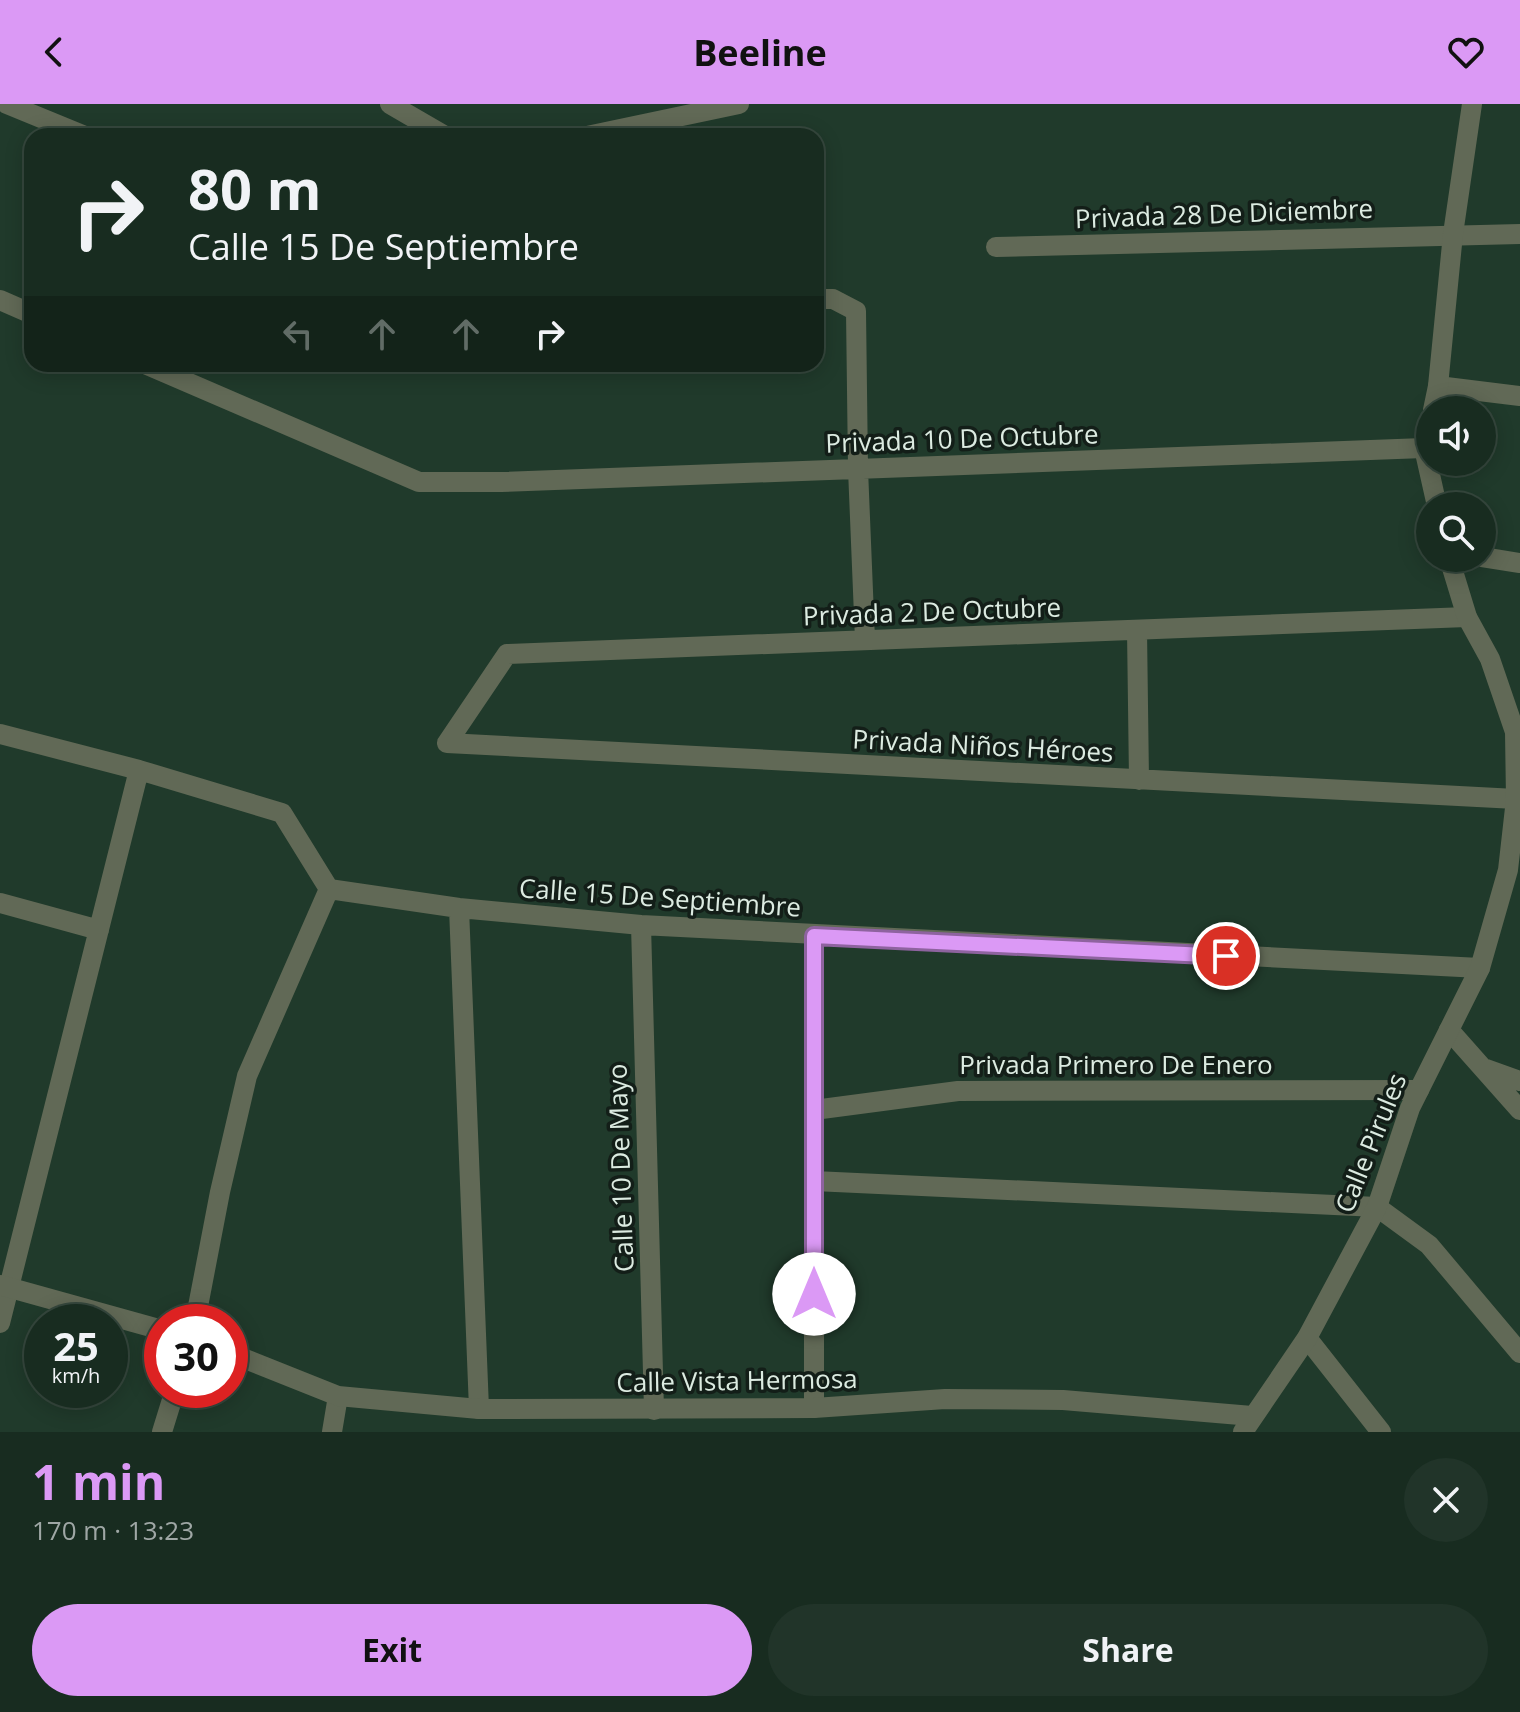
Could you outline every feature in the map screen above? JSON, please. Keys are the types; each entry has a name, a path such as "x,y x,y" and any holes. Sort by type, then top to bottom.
{"street":[{"path":"7,104 66,128"},
{"path":"390,104 431,128"},
{"path":"625,128 739,104"},
{"path":"1436,396 1453,234 1472,104"},
{"name":"Privada 28 De Diciembre","path":"996,247 1520,234"},
{"path":"824,299 833,299 856,311 865,640"},
{"path":"0,300 24,310"},
{"name":"Privada 10 De Octubre","path":"164,372 419,482 501,482 1416,448"},
{"path":"1438,386 1520,396"},
{"path":"1496,559 1520,563"},
{"path":"1453,572 1467,617 1490,659 1518,733 1514,873"},
{"name":"Privada 2 De Octubre","path":"447,743 507,654 1467,617"},
{"path":"1137,630 1139,780"},
{"path":"0,734 139,770 282,813 329,889 247,1076 198,1304"},
{"name":"Privada Niños Héroes","path":"447,743 1516,799"},
{"path":"0,1323 4,1286 139,770"},
{"name":"Calle Pirules","path":"1247,1424 1307,1338 1377,1207 1410,1108 1480,968 1514,873"},
{"name":"Calle 15 De Septiembre","path":"329,889 459,908 641,925 1480,968"},
{"path":"0,903 99,930"},
{"path":"459,908 479,1409"},
{"name":"Calle 10 De Mayo","path":"641,925 654,1410"},
{"path":"814,936 814,1408"},
{"path":"1449,1030 1520,1110"},
{"path":"1482,1068 1520,1081"},
{"name":"Privada Primero De Enero","path":"814,1110 958,1091 1419,1090"},
{"path":"814,1181 1377,1207 1429,1245 1520,1353"},
{"path":"4,1286 144,1325"},
{"path":"1307,1338 1381,1432"},
{"name":"Calle Vista Hermosa","path":"248,1360 338,1396 479,1409 814,1408 945,1399 1063,1400 1247,1424"},
{"path":"332,1432 338,1396"},
{"path":"162,1432 169,1408"}],"route":[{"path":"814,1294 814,936 1226,956"}]}
